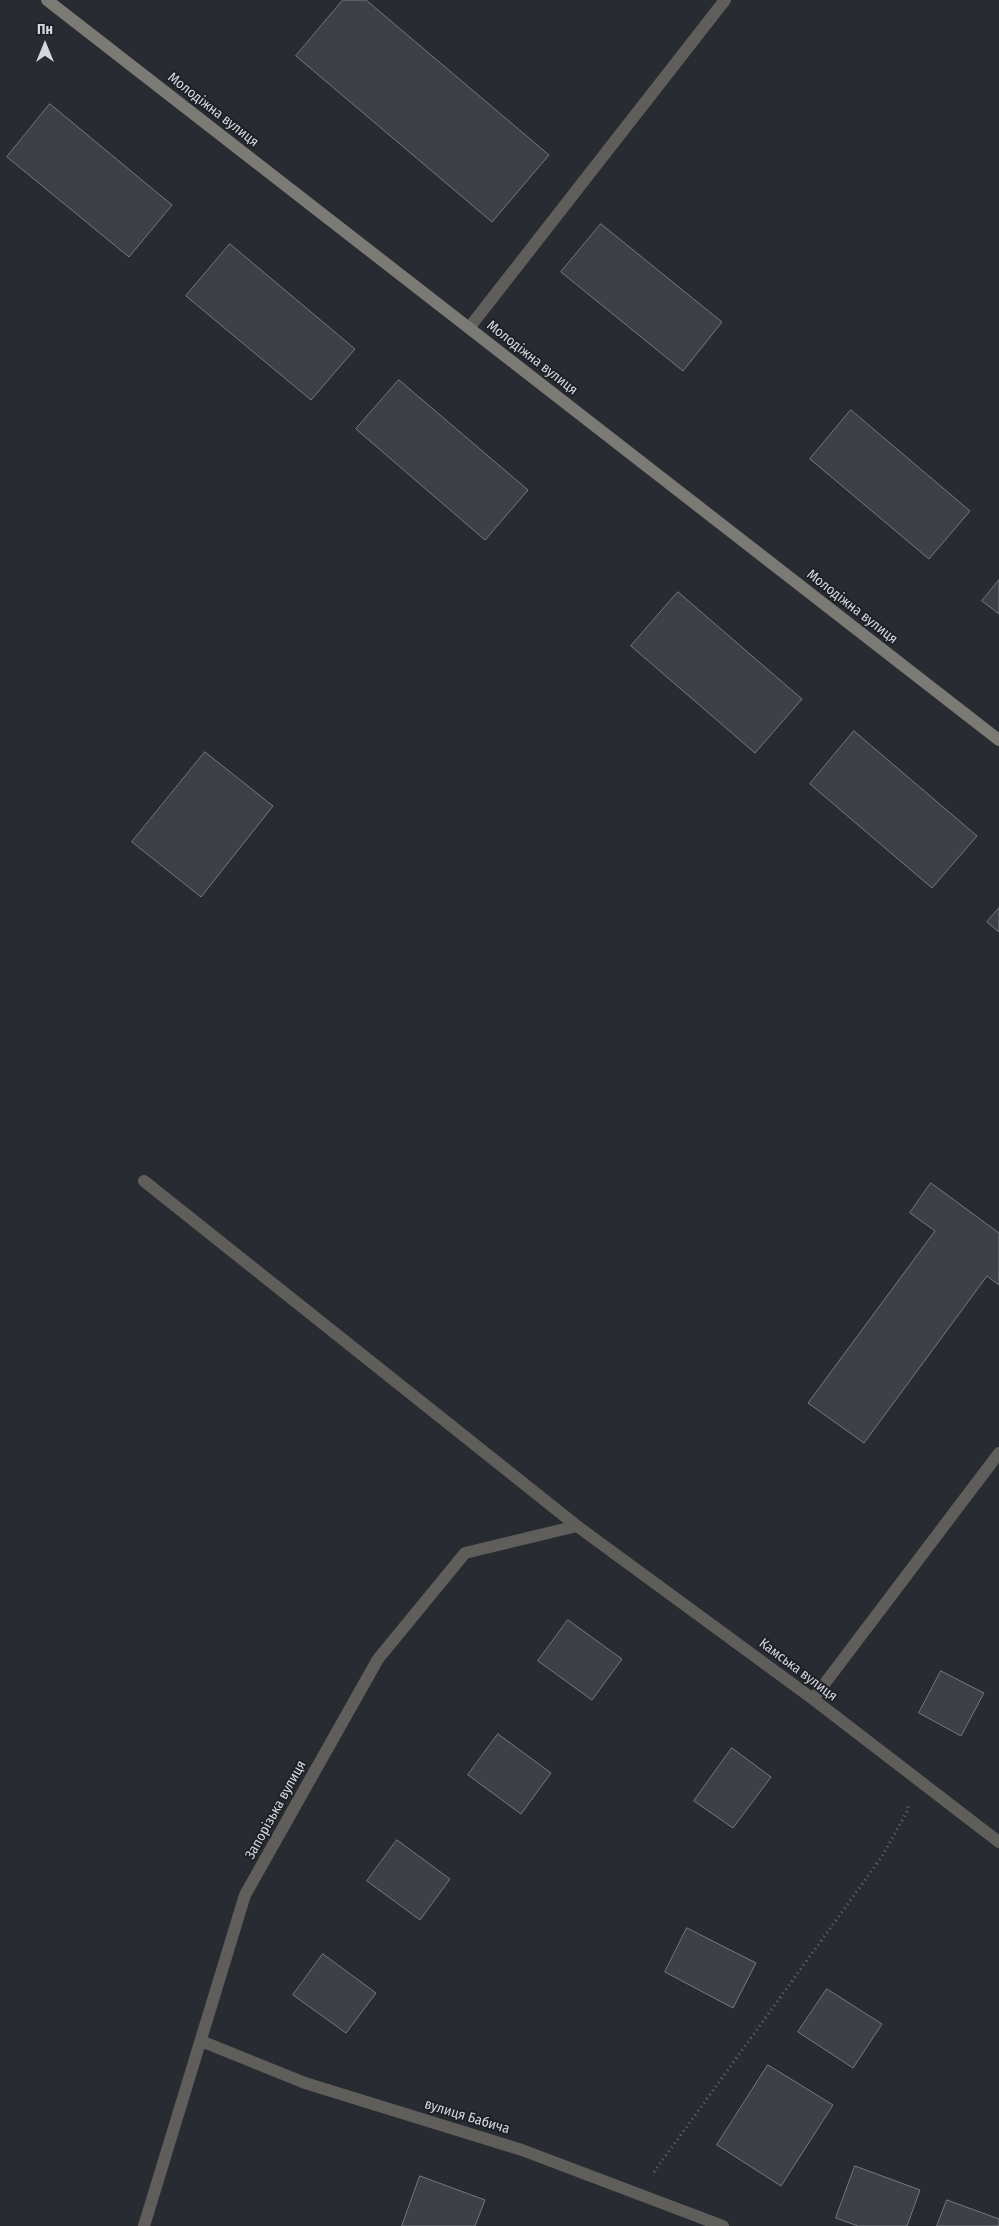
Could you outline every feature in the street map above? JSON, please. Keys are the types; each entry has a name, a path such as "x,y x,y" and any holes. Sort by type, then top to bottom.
{"street":[{"name":"Молодіжна вулиця","path":"48,0 999,740"},
{"path":"469,328 725,0"},
{"name":"Камська вулиця","path":"144,1181 577,1526 813,1699 999,1842"},
{"path":"813,1699 999,1454"},
{"name":"Запорізька вулиця","path":"144,2226 245,1895 378,1659 466,1553 577,1526"},
{"name":"вулиця Бабича","path":"201,2041 305,2083 522,2150 723,2226"}],"path":[{"path":"639,2194 881,1858 908,1810 902,1769"}],"building":[{"path":"343,0 366,0 549,155 492,222 296,56"},
{"path":"50,104 172,205 129,257 7,157"},
{"path":"601,224 722,322 683,371 561,272"},
{"path":"230,244 355,349 311,400 186,296"},
{"path":"399,380 528,490 485,540 356,429"},
{"path":"851,410 970,511 929,559 810,459"},
{"path":"999,580 999,614 982,601"},
{"path":"678,592 802,699 755,753 631,646"},
{"path":"854,731 977,836 932,888 810,784"},
{"path":"205,752 273,806 201,897 132,842"},
{"path":"999,908 999,932 987,922"},
{"path":"931,1183 999,1233 999,1285 987,1276 864,1443 808,1403 935,1231 910,1213"},
{"path":"568,1620 622,1659 592,1700 538,1661"},
{"path":"941,1671 984,1693 961,1736 919,1713"},
{"path":"498,1734 551,1773 521,1814 468,1775"},
{"path":"732,1748 771,1777 733,1828 694,1801"},
{"path":"397,1840 450,1879 420,1920 367,1881"},
{"path":"687,1928 756,1963 733,2008 665,1972"},
{"path":"323,1954 376,1993 346,2033 293,1995"},
{"path":"827,1989 882,2024 853,2068 798,2032"},
{"path":"768,2065 833,2105 781,2186 717,2145"},
{"path":"855,2166 920,2190 907,2226 858,2226 836,2218"},
{"path":"420,2176 485,2200 475,2226 402,2226"},
{"path":"947,2200 999,2219 999,2226 937,2226"}]}
